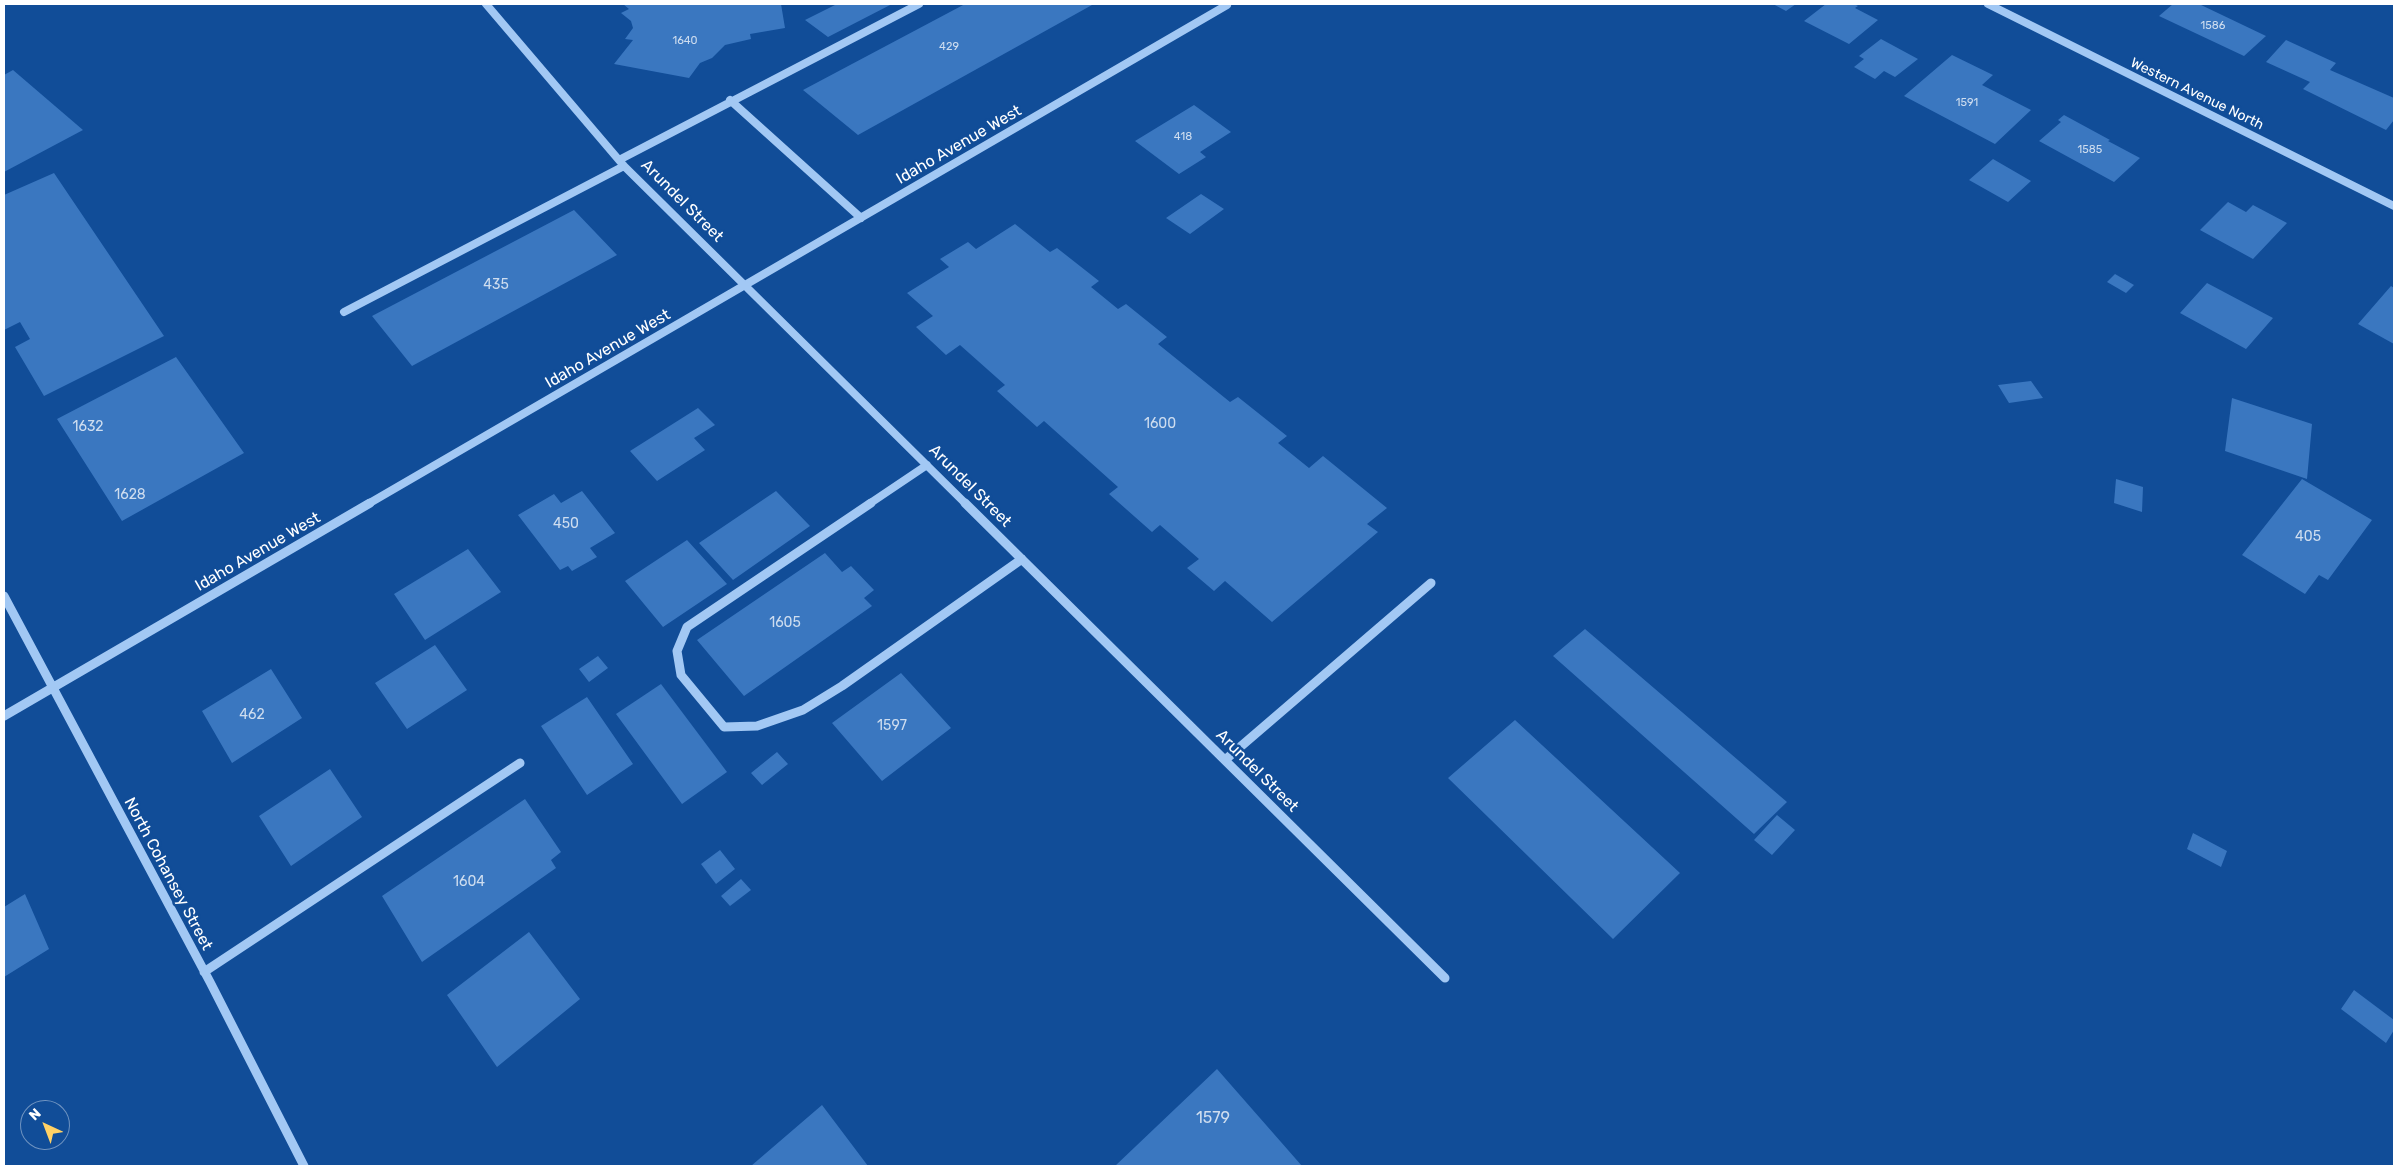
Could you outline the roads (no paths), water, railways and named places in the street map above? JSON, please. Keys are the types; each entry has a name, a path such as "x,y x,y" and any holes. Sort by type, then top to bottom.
{"street":[{"name":"Arundel Street","path":"486,4 622,163 1445,978"},
{"path":"344,312 622,163 730,100 920,4"},
{"name":"Idaho Avenue West","path":"4,716 1226,4"},
{"name":"Western Avenue North","path":"1988,4 2394,206"},
{"path":"730,100 861,218"},
{"path":"927,465 687,627 677,651 681,675 724,727 757,726 803,710 842,686 1022,559"},
{"path":"1225,760 1431,583"},
{"name":"North Cohansey Street","path":"4,596 204,972 304,1166"},
{"path":"204,972 520,763"}]}
